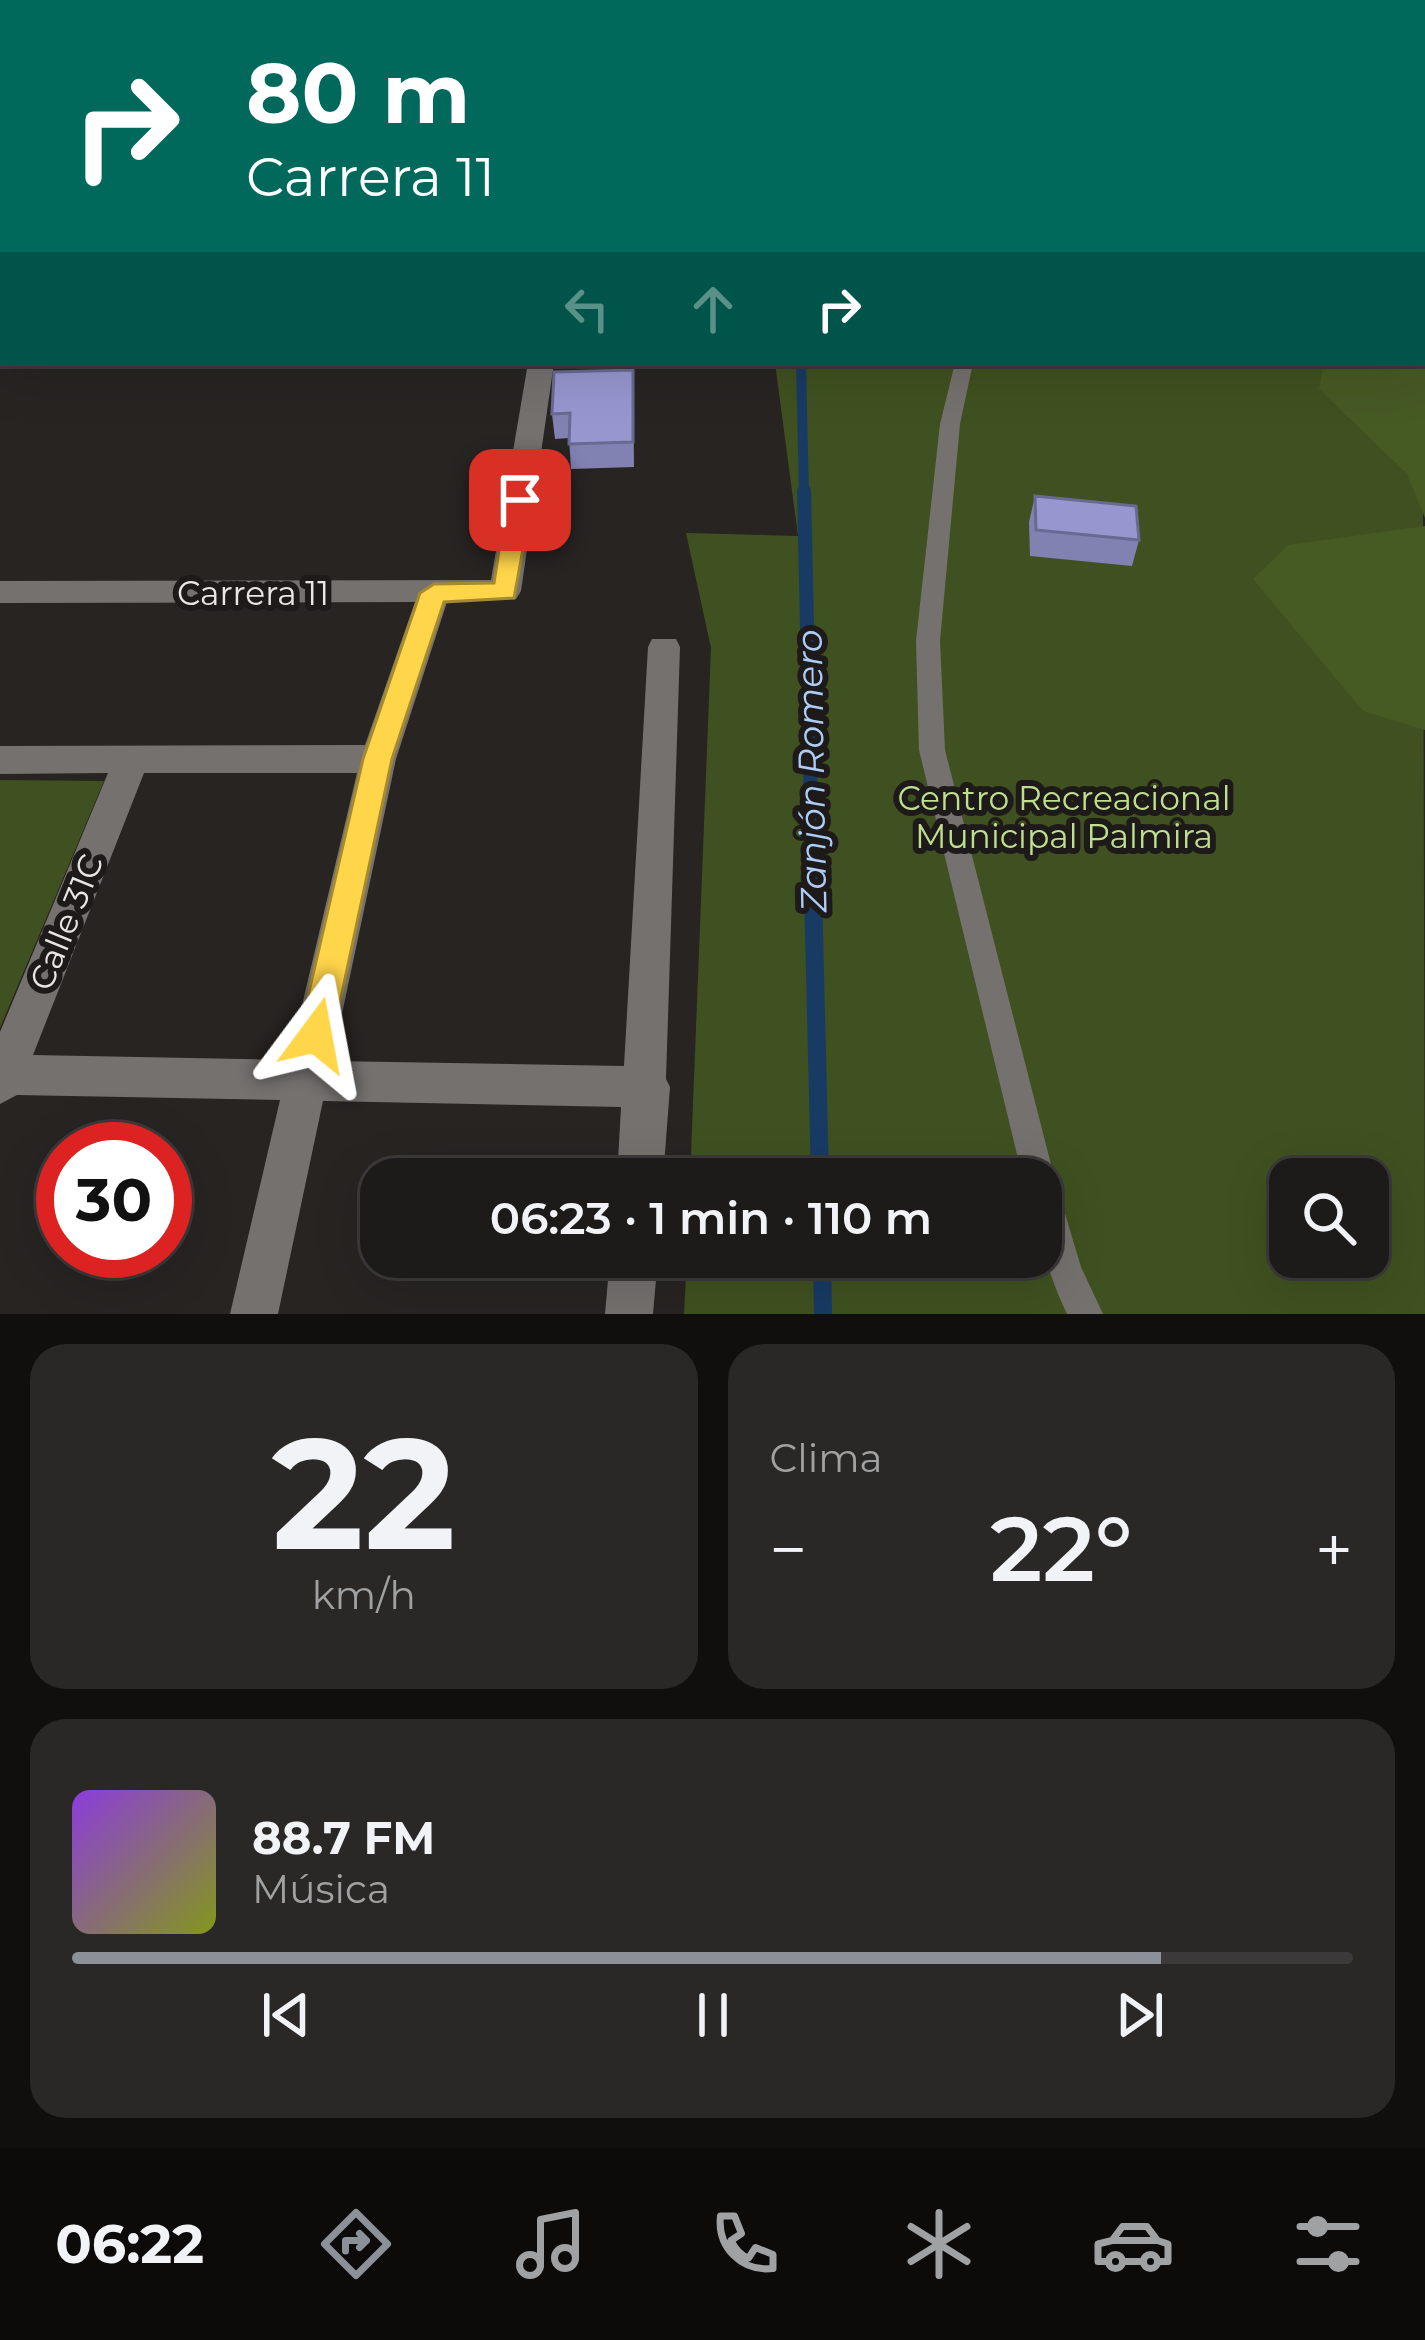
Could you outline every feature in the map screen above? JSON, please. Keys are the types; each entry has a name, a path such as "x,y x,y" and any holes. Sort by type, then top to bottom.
{"street":[{"name":"Carrera 11","path":"0,592 505,591 542,366"},
{"path":"254,1314 378,759 434,593"},
{"path":"642,1158 664,647"},
{"path":"0,760 378,759"},
{"name":"Calle 31C","path":"2,1080 131,761"},
{"path":"2,1080 648,1087"},
{"path":"629,1314 632,1278"}],"lane":[{"path":"963,366 950,424 928,641 932,750 1034,1158"},
{"path":"1062,1260 1085,1314"}],"green space":[{"name":"Centro Recreacional Municipal Palmira","path":"775,366 1423,366 1425,1314 684,1314 686,1278 1062,1278 1062,1158 691,1158 711,648 686,533 798,536"},
{"path":"1323,366 1425,366 1425,518 1407,474 1319,389"},
{"path":"1425,526 1425,730 1363,711 1253,579 1288,545"},
{"path":"0,780 104,781 0,1028"}],"building":[{"path":"633,370 633,442 569,444 570,413 552,414 554,372"},
{"path":"1035,496 1136,506 1139,540 1036,530"}],"waterway":[{"name":"Zanjón Romero","path":"801,366 804,494"},
{"name":"Zanjón Romero","path":"804,491 812,852"},
{"name":"Zanjón Romero","path":"812,849 819,1158"},
{"name":"Zanjón Romero","path":"822,1278 823,1314"}],"route":[{"path":"316,1035 378,759 434,593 505,591 520,500"}]}
